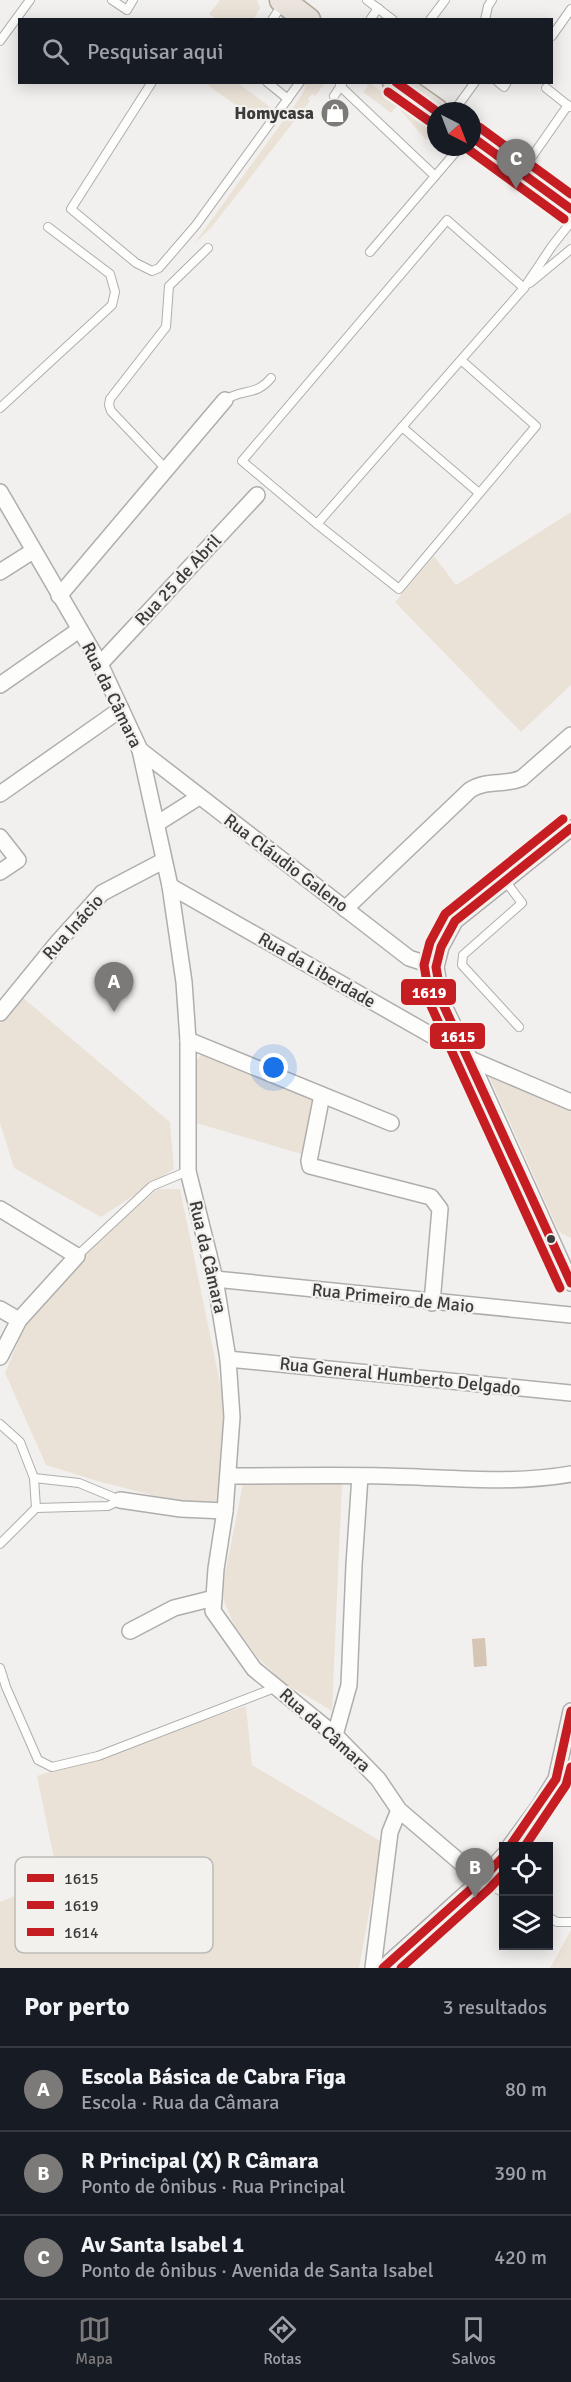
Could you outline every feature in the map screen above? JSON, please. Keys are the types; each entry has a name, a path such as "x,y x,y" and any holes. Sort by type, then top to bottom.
{"main road":[{"path":"280,7 304,18"},
{"path":"398,84 427,105"},
{"path":"481,144 571,209"}],"street":[{"path":"59,596 225,400"},
{"name":"Rua da Câmara","path":"0,492 100,664 140,750 158,823 163,861 170,886 184,982 188,1040 188,1171 215,1280 228,1359 232,1417 225,1511 213,1611 254,1669 335,1735 378,1779 399,1810 481,1880"},
{"name":"Rua 25 de Abril","path":"100,664 257,495"},
{"path":"0,572 33,551"},
{"path":"0,685 79,630"},
{"path":"0,794 121,709"},
{"path":"345,909 470,790 487,782 513,782 522,778 571,735"},
{"name":"Rua Cláudio Galeno","path":"140,750 409,958 436,967"},
{"path":"158,823 199,797"},
{"path":"569,833 455,921 441,947 436,967 442,1002 571,1283"},
{"path":"0,837 18,860 0,872"},
{"name":"Rua Inácio","path":"0,1013 57,943 102,893 163,861"},
{"name":"Rua da Liberdade","path":"170,886 431,1035 571,1102"},
{"path":"188,1040 391,1123"},
{"path":"322,1095 309,1161 310,1166 431,1197 440,1209 432,1303"},
{"path":"0,1209 77,1256 19,1320 0,1357"},
{"name":"Rua Primeiro de Maio","path":"215,1280 571,1315"},
{"path":"0,1309 19,1320"},
{"name":"Rua General Humberto Delgado","path":"228,1359 571,1393"},
{"path":"228,1476 478,1479 550,1478 571,1474"},
{"path":"335,1735 349,1685 360,1476"},
{"path":"120,1500 181,1509 225,1511"},
{"path":"130,1631 174,1608 214,1598"},
{"path":"513,1842 556,1779 571,1711"},
{"path":"373,1968 390,1832 399,1810"},
{"path":"383,1968 481,1880 499,1860"}],"lane":[{"path":"0,41 30,0"},
{"path":"112,0 127,10 133,0"},
{"path":"367,0 390,18"},
{"path":"432,18 445,0"},
{"path":"485,18 492,0"},
{"path":"371,18 378,8"},
{"path":"553,35 571,9"},
{"path":"151,84 71,208 136,263 152,271 159,268 195,225 299,84"},
{"path":"269,84 288,99"},
{"path":"334,96 341,84 435,176"},
{"path":"461,102 474,84"},
{"path":"521,173 570,106 546,88"},
{"path":"370,252 452,156"},
{"path":"461,360 536,426 399,589 242,461 447,220 524,288"},
{"path":"317,524 524,288 571,222"},
{"path":"0,408 112,305 115,292 110,274 48,227"},
{"path":"166,470 118,419 109,405 113,392 166,327 169,286 208,248"},
{"path":"524,288 571,249"},
{"path":"225,400 236,393 257,391 271,378"},
{"path":"402,427 479,493"},
{"path":"506,882 522,903 463,955 461,960 462,965 519,1027"},
{"path":"77,1256 152,1186 188,1171"},
{"path":"0,1424 20,1442 34,1478 36,1508"},
{"path":"34,1478 79,1484 120,1500"},
{"path":"0,1544 36,1508 108,1506 120,1500"},
{"path":"0,1668 38,1760 52,1767 98,1756 277,1687"},
{"path":"481,1880 499,1890"},
{"path":"553,1920 557,1922 571,1922"}],"shaded area":[{"path":"220,0 257,0 260,8 255,18 215,18 209,14"},
{"path":"206,84 239,84 270,107 259,122"},
{"path":"303,84 324,84 315,96 312,94 308,99 310,101 211,228 194,244 301,96 306,86"},
{"path":"366,84 371,84 427,123 427,139 397,106 391,113 363,92 368,86"},
{"path":"571,512 571,685 521,732 395,602 434,556 456,585"},
{"path":"22,997 170,1122 174,1169 101,1217 14,1168 0,1123 0,1024"},
{"path":"204,1051 308,1095 315,1103 305,1155 196,1123 196,1061"},
{"path":"488,1074 571,1110 571,1238 559,1232"},
{"path":"158,1189 180,1189 226,1412 220,1502 175,1501 46,1465 5,1373 28,1318 86,1251"},
{"path":"342,1483 332,1711 283,1682 258,1658 234,1625 221,1594 243,1484"},
{"path":"485,1638 487,1666 474,1667 472,1639"},
{"path":"246,1706 252,1765 382,1842 359,1968 0,1968 0,1902 15,1896 15,1953 213,1953 213,1857 54,1857 37,1776"},
{"path":"571,1930 571,1968 550,1968"}],"transit line":[{"name":"1615","path":"399,84 427,104"},
{"name":"1619","path":"388,92 427,120"},
{"name":"1614","path":"481,128 571,194"},
{"name":"1615","path":"481,144 571,209"},
{"name":"1619","path":"477,156 564,219"},
{"name":"1619","path":"560,1288 431,1006 424,965 430,942 445,914 563,819"},
{"name":"1615","path":"571,828 455,921 441,947 436,967 442,1002 571,1283"},
{"name":"1615","path":"513,1842 556,1779 571,1711"},
{"name":"1619","path":"528,1842 566,1785 571,1767"},
{"name":"1615","path":"383,1968 499,1861"},
{"name":"1619","path":"401,1968 499,1878"}],"place":[{"name":"Homycasa","path":"335,113"},
{"name":"Av Santa Isabel 1","path":"516,189"},
{"name":"Escola Básica de Cabra Figa","path":"114,1012"},
{"name":"R Principal (X) R Câmara","path":"475,1898"}]}
